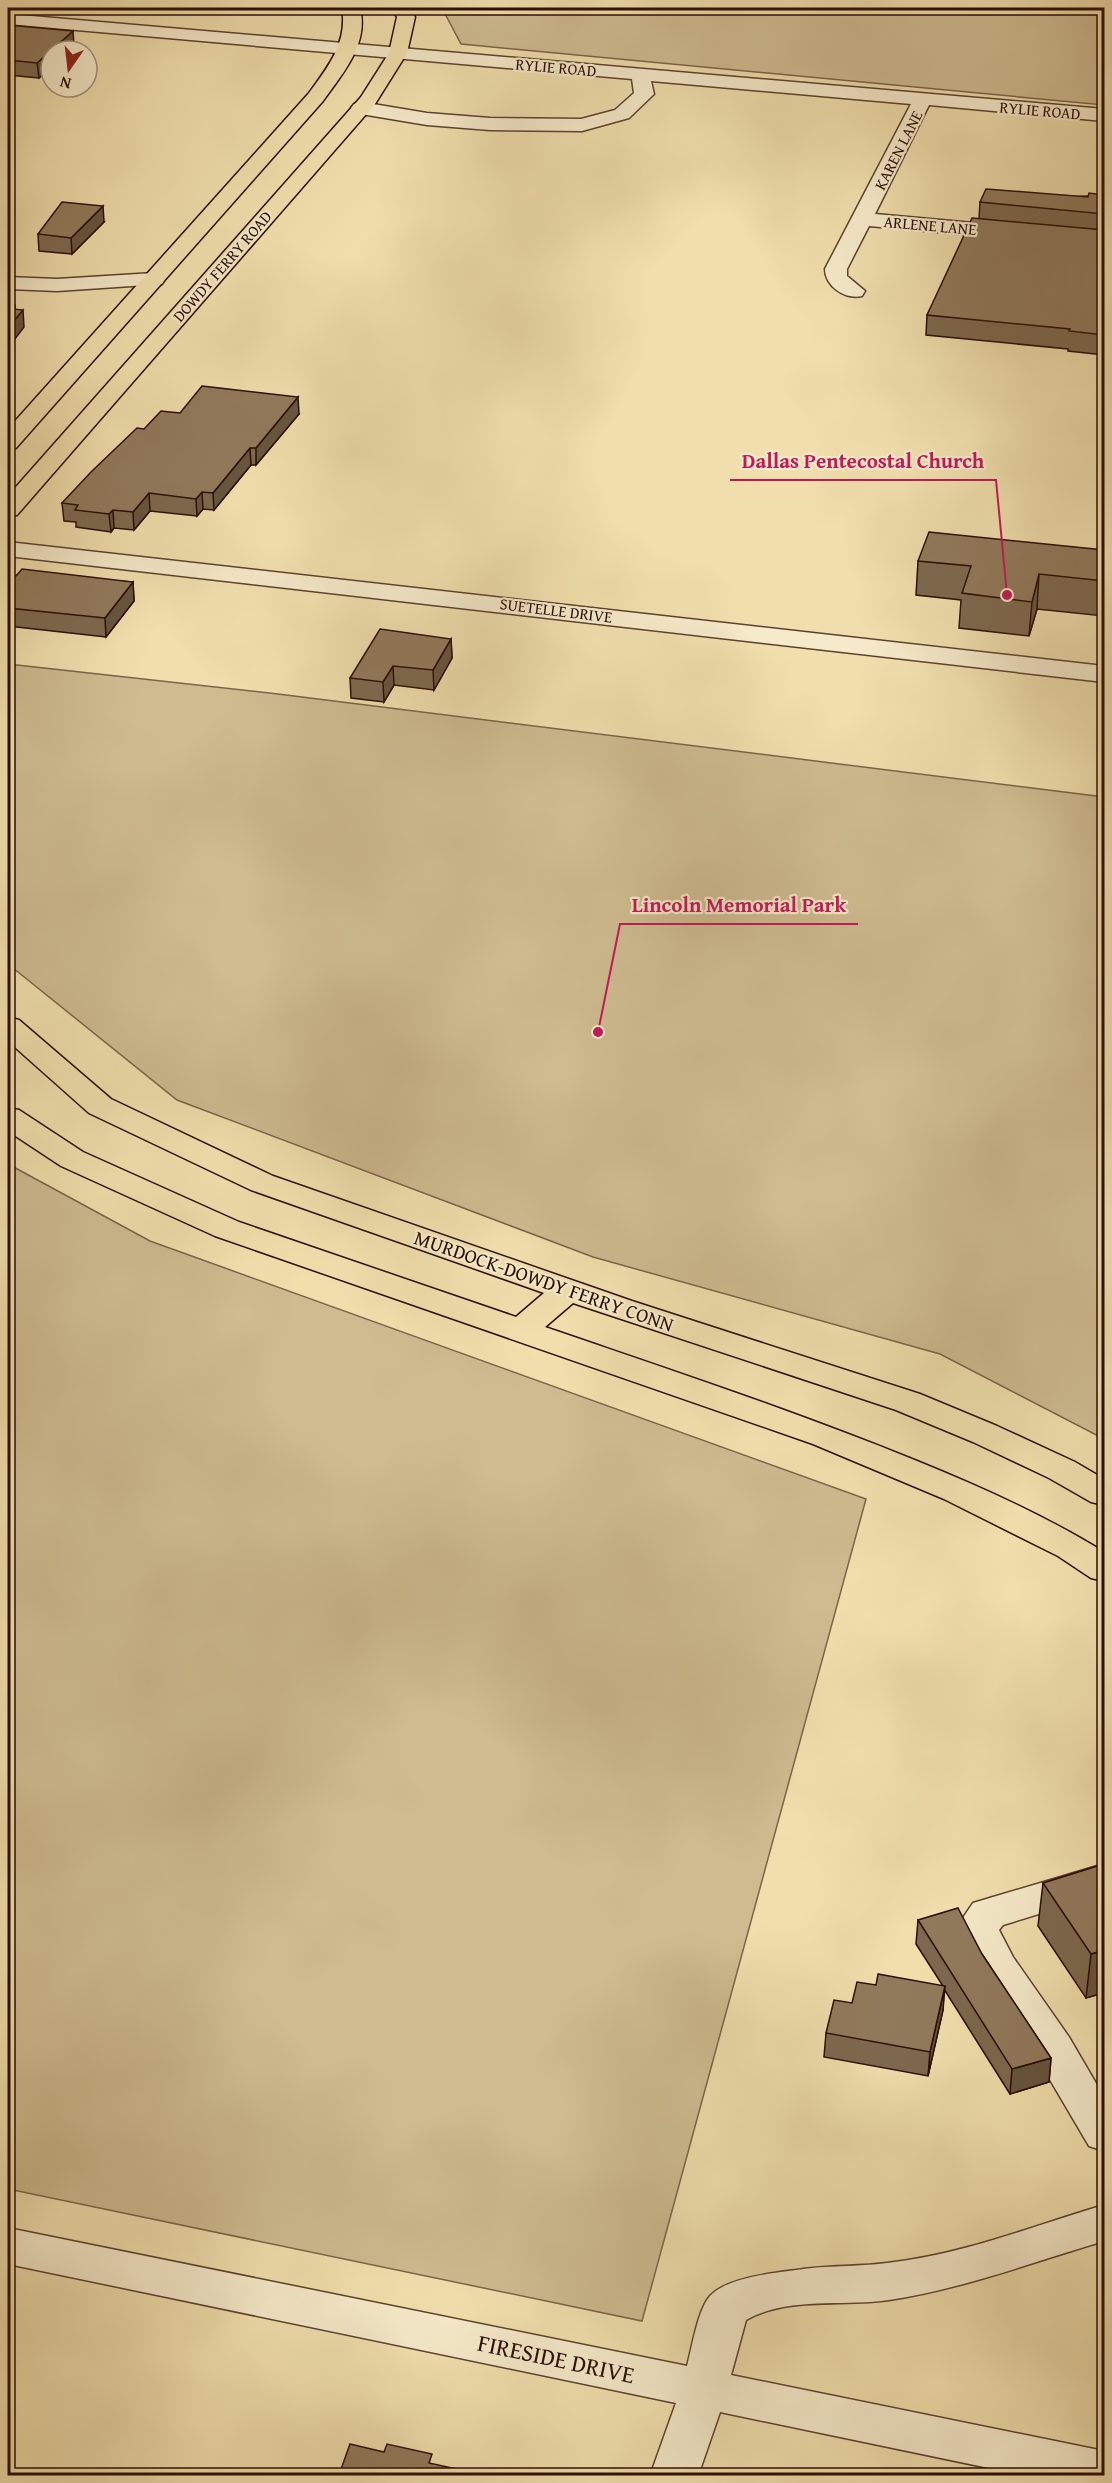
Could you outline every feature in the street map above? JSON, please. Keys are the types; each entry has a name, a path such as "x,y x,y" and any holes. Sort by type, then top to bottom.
{"main road":[{"name":"DOWDY FERRY ROAD","path":"8,510 222,234 349,49 355,18 351,8"},
{"name":"DOWDY FERRY ROAD","path":"8,443 154,279 222,234 361,108 398,53 406,17 400,8"},
{"name":"MURDOCK-DOWDY FERRY CONN","path":"8,1026 100,1106 262,1183 567,1290 908,1402 986,1434 1062,1470 1104,1494"},
{"path":"8,1117 72,1159 227,1229 825,1436 957,1491 1071,1548 1104,1569"},
{"path":"521,1331 567,1290"}],"street":[{"path":"89,27 108,8"},
{"name":"RYLIE ROAD","path":"8,20 1104,116"},
{"path":"361,108 427,119 490,124 582,125 622,114 644,94 641,80 643,74"},
{"name":"KAREN LANE","path":"854,291 836,278 836,269 923,99"},
{"name":"ARLENE LANE","path":"863,219 1104,241"},
{"path":"8,283 57,285 154,279"},
{"name":"SUETELLE DRIVE","path":"8,549 1104,674"},
{"path":"1104,1879 988,1914 977,1928 997,1966 1054,2049 1104,2134"},
{"path":"674,2475 704,2389 726,2309 751,2295 818,2284 887,2282 944,2271 1104,2223"},
{"name":"FIRESIDE DRIVE","path":"8,2247 1104,2471"}],"shaded area":[{"path":"442,8 1104,8 1104,105 461,44"},
{"path":"8,664 278,694 1104,797 1104,1439 940,1354 593,1257 177,1100 8,964"},
{"path":"8,1164 150,1241 866,1499 642,2321 8,2189"}],"building":[{"path":"8,25 73,31 64,39 39,39 39,61 37,63 8,60"},
{"path":"986,189 1088,197 1089,193 1104,195 1104,214 980,202"},
{"path":"62,202 103,206 71,238 38,234"},
{"path":"972,218 1104,230 1104,335 1069,331 1070,329 927,315"},
{"path":"8,306 15,306 13,309 23,310 8,328"},
{"path":"202,386 298,397 256,448 250,448 213,493 202,492 196,499 149,493 133,512 113,510 109,514 75,510 78,505 62,503 137,428 144,429 161,411 180,413"},
{"path":"929,532 1104,550 1104,581 1039,574 1032,602 962,593 971,566 918,561"},
{"path":"22,569 133,582 105,618 8,608 8,575 16,576"},
{"path":"380,629 451,639 433,670 393,666 383,682 350,678"},
{"path":"1104,1864 1104,1950 1091,1954 1043,1883"},
{"path":"958,1908 982,1954 1051,2058 1012,2069 918,1920"},
{"path":"878,1974 945,1986 930,2052 826,2033 834,2000 852,2003 857,1982 876,1985"},
{"path":"350,2444 384,2452 387,2444 432,2454 429,2463 484,2475 339,2475"}],"place":[{"name":"Dallas Pentecostal Church","path":"1007,595"},
{"name":"Lincoln Memorial Park","path":"598,1032"}]}
